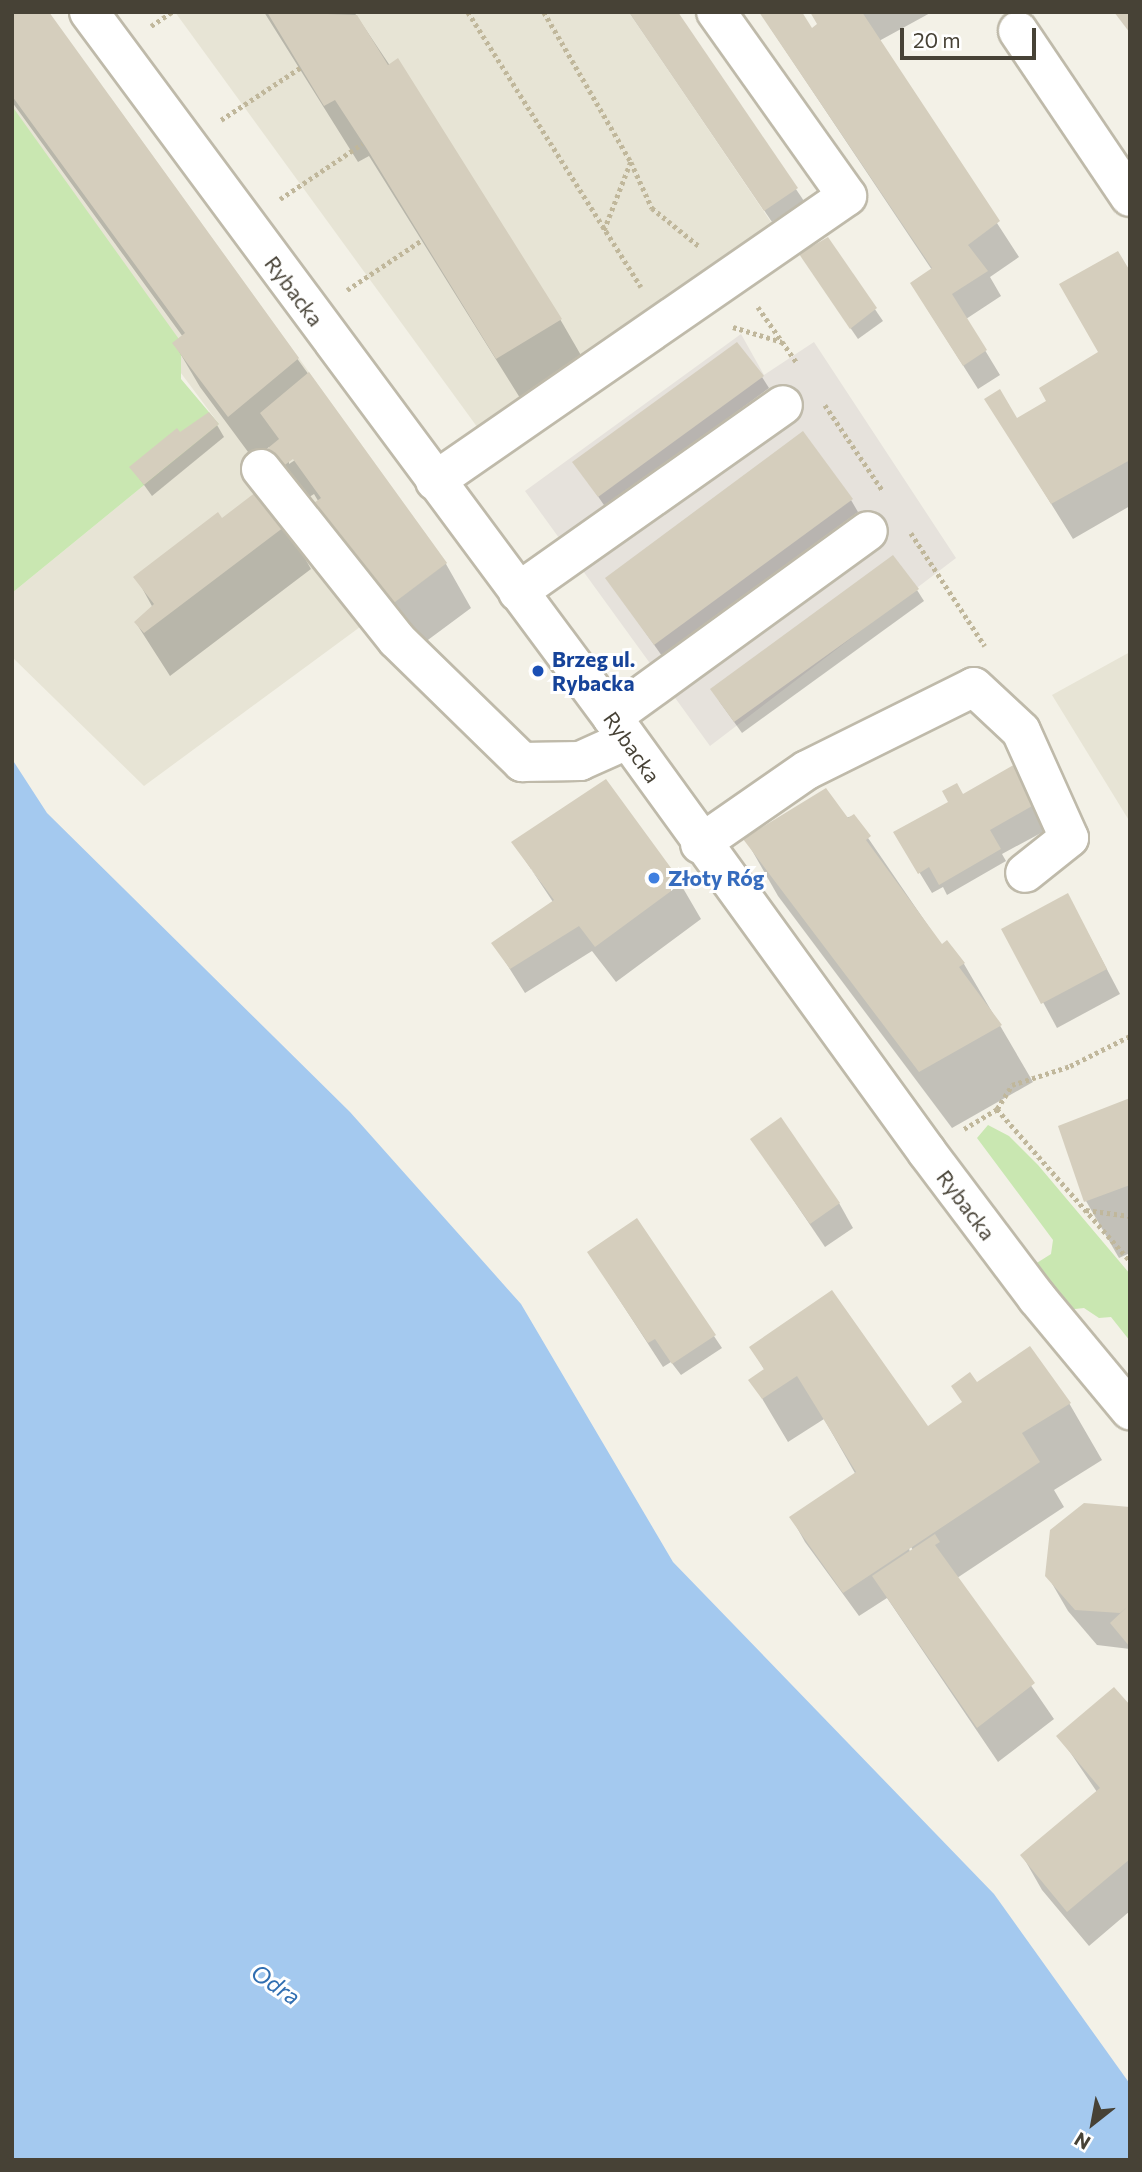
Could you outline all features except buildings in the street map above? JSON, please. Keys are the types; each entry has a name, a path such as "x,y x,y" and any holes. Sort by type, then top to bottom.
{"street":[{"name":"Rybacka","path":"89,12 619,728 700,844 927,1152 1037,1298 1130,1410"},
{"path":"435,481 663,320 847,197 716,12"},
{"path":"1018,31 1130,197"},
{"path":"518,592 783,405"},
{"path":"261,469 397,640 522,762 580,761 868,531"},
{"path":"700,844 807,770 974,687 1021,731 1069,838 1026,873"}],"path":[{"path":"468,12 663,320"},
{"path":"544,12 631,162 604,230"},
{"path":"186,144 300,68"},
{"path":"244,223 362,144"},
{"path":"311,314 422,240"},
{"path":"927,1152 997,1109 1012,1085 1070,1066 1130,1036"},
{"path":"997,1109 1130,1261"},
{"path":"1086,1210 1130,1216"}],"shaded area":[{"path":"12,12 111,98 447,563 144,786 12,657 12,593 219,424 163,349 12,114"},
{"path":"175,12 629,12 775,228 483,435"},
{"path":"741,334 764,375 814,342 956,558 710,746 525,491"},
{"path":"1130,652 1130,822 1052,695"}],"green space":[{"path":"12,106 181,342 181,379 219,424 12,593"},
{"path":"988,1125 1009,1136 1038,1165 1130,1274 1130,1341 1111,1317 1099,1318 1084,1308 1066,1310 1032,1266 1051,1254 1053,1240 977,1138"}],"water":[{"name":"Odra","path":"12,759 47,813 350,1112 521,1304 673,1562 994,1894 1130,2084 1130,2160 12,2160"}],"place":[{"name":"Brzeg ul. Rybacka","path":"538,671"},
{"name":"Złoty Róg","path":"654,878"}]}
